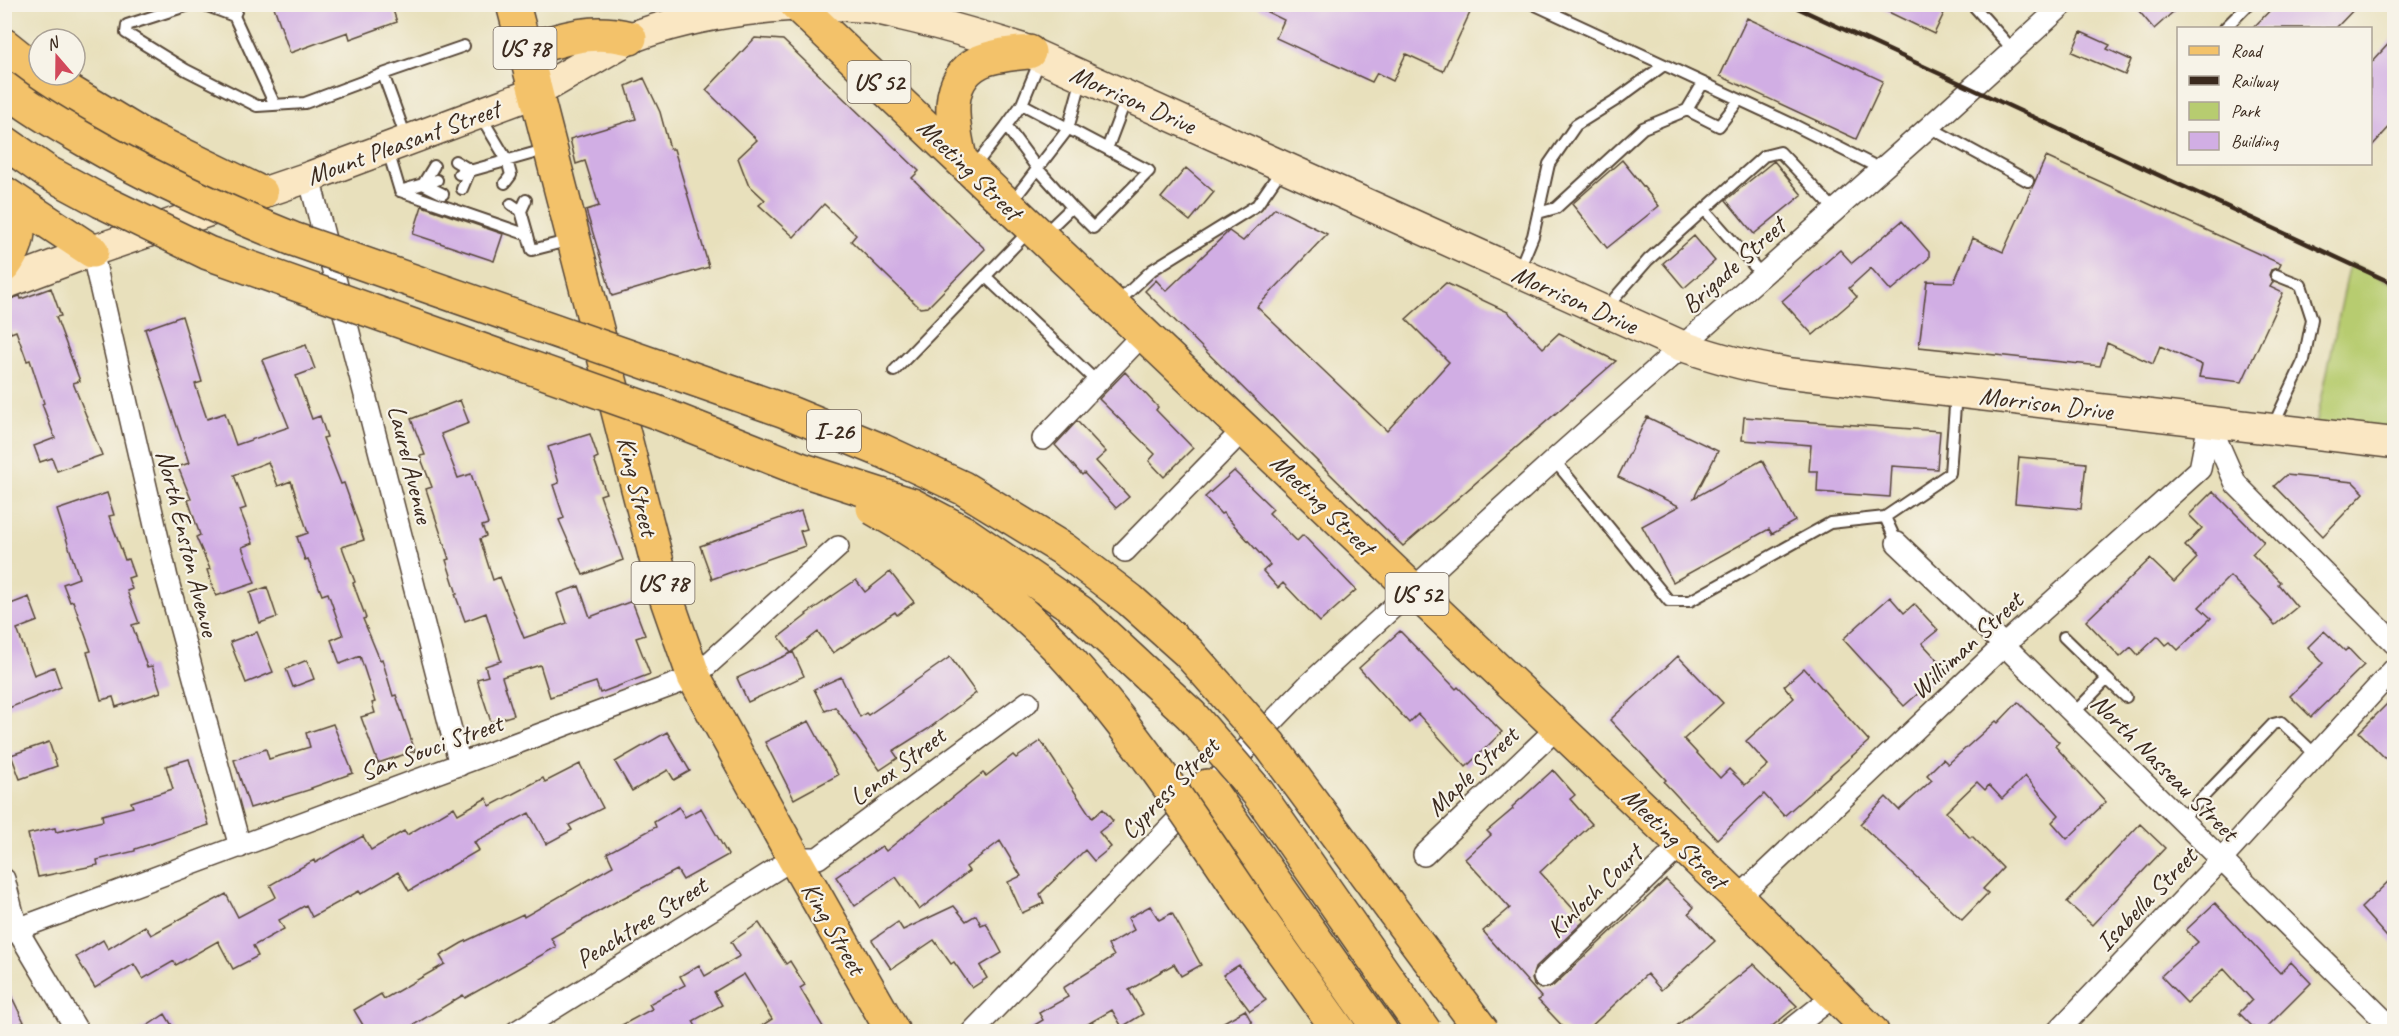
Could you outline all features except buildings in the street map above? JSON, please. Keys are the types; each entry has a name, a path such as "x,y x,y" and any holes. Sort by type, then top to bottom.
{"main road":[{"name":"King Street","path":"513,4 666,597 694,677 893,1032"},
{"name":"Morrison Drive","path":"797,5 907,10 1035,55 1682,346 1767,370 2394,443"},
{"name":"Mount Pleasant Street","path":"4,284 92,251 309,177 537,92 630,38 743,9 797,5"},
{"name":"Meeting Street","path":"797,5 1682,844 1872,1032"},
{"path":"525,50 582,34 614,34 630,38"},
{"path":"4,45 27,63"},
{"path":"966,164 952,111 953,98 962,77 980,62 1035,55"},
{"path":"62,87 138,133 261,193"},
{"name":"I-26","path":"4,88 30,108 95,146 155,179 223,211 293,239 785,411 883,451 963,488 1063,549 1130,600 1188,652 1270,745 1483,1032"},
{"name":"I-26","path":"4,142 47,172 208,253 656,412 803,470 912,505 965,533 1080,612 1191,715 1258,793 1425,1032"},
{"path":"10,197 92,251"},
{"path":"4,266 15,252 20,225 10,197"},
{"path":"803,470 903,524 978,578 1069,659 1158,770 1340,1032"},
{"path":"1208,786 1381,1032"}],"street":[{"name":"Brigade Street","path":"1411,588 2064,4"},
{"name":"Laurel Avenue","path":"309,177 460,765"},
{"name":"North Enston Avenue","path":"92,251 167,578 240,847"},
{"path":"1043,439 1144,333"},
{"path":"2209,423 2236,484 2394,644"},
{"name":"Williiman Street","path":"1738,898 2004,645 2200,469 2209,423"},
{"path":"1125,551 1244,429"},
{"name":"North Nasseau Street","path":"1897,543 2004,645 2394,1030"},
{"name":"San Souci Street","path":"12,931 694,677 838,548"},
{"name":"Cypress Street","path":"972,1032 1208,786 1308,685 1411,588"},
{"name":"Isabella Street","path":"2057,1032 2221,860 2394,669"},
{"name":"Lenox Street","path":"794,858 818,858 1028,702"},
{"name":"Maple Street","path":"1424,855 1558,727"},
{"name":"Kinloch Court","path":"1544,977 1682,844"},
{"name":"Peachtree Street","path":"516,1032 794,858"},
{"path":"4,879 12,931 78,1032"},
{"path":"1788,1032 1835,995"}],"lane":[{"path":"192,4 127,25 126,33 186,70 257,106 304,104 464,46"},
{"path":"202,4 234,16 275,105"},
{"path":"234,16 239,4"},
{"path":"1533,4 1704,83 1881,169"},
{"path":"2226,27 2249,4"},
{"path":"1973,5 2013,50"},
{"path":"966,164 1006,126 1022,104 1035,55"},
{"path":"1517,273 1533,236 1549,164 1576,125 1616,100 1664,65"},
{"path":"383,74 397,144 400,190"},
{"path":"894,371 986,276 1028,224 1037,168 1068,129 1083,76"},
{"path":"1538,213 1556,208 1643,128 1687,110 1704,83"},
{"path":"1107,149 1127,96"},
{"path":"1687,110 1719,126 1739,100"},
{"path":"1006,126 1037,168 1093,228 1149,171 1022,104"},
{"path":"479,114 507,160 512,179"},
{"path":"1929,127 2028,181"},
{"path":"465,172 551,148"},
{"path":"1604,311 1648,260 1764,156 1780,152 1835,210"},
{"path":"455,160 465,172 462,189"},
{"path":"423,184 434,166"},
{"path":"1114,306 1152,270 1257,205 1284,167"},
{"path":"400,190 437,180"},
{"path":"423,184 443,194"},
{"path":"400,190 528,236"},
{"path":"521,211 526,200"},
{"path":"511,204 521,211 532,250 574,239"},
{"path":"1028,224 1072,207"},
{"path":"1705,210 1762,275"},
{"path":"2272,429 2304,360 2312,319 2301,285 2276,275"},
{"path":"986,276 1097,382"},
{"path":"1554,460 1669,601 1690,601 1830,523 1885,517 1950,472 1956,393"},
{"path":"1885,517 1897,543"},
{"path":"2064,637 2126,697"},
{"path":"2073,714 2107,679"},
{"path":"2181,820 2273,724 2281,722 2316,755"}],"green space":[{"path":"2350,263 2394,284 2394,443 2314,434"}],"railway":[{"path":"1789,4 2394,284"}]}
